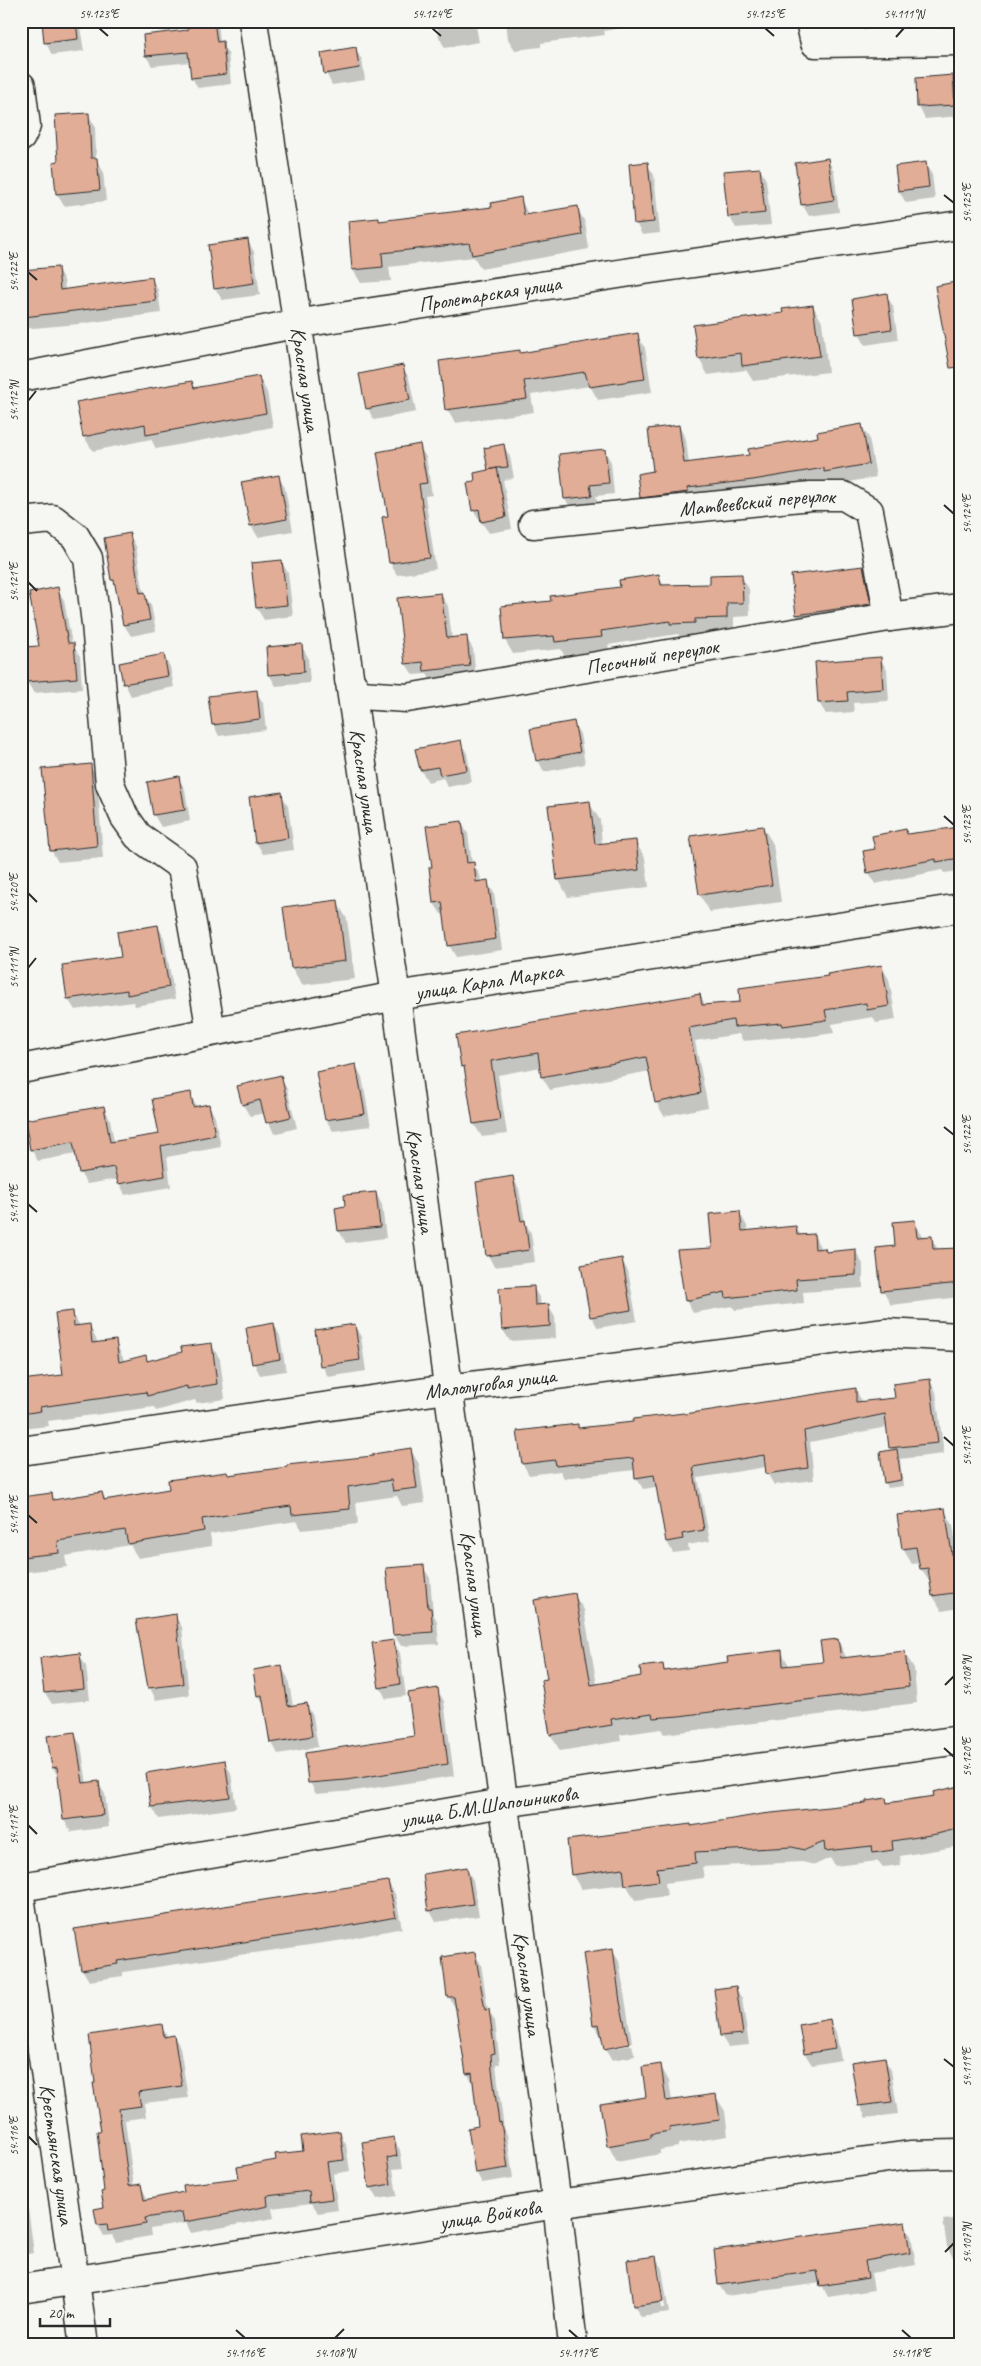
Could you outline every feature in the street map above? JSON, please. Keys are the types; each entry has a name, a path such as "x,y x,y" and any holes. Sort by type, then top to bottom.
{"street":[{"name":"Красная улица","path":"253,21 396,996 557,2204 573,2345"},
{"path":"810,21 815,43 960,42"},
{"path":"21,86 26,126 21,137"},
{"name":"Пролетарская улица","path":"21,377 296,324 644,270 960,224"},
{"name":"Матвеевский переулок","path":"533,524 811,496 844,496 869,511 889,617"},
{"path":"21,522 53,519 75,536 88,558 110,784 124,816 138,836 182,867 211,1031"},
{"name":"Песочный переулок","path":"350,680 360,695 407,698 889,617 960,608"},
{"name":"улица Карла Маркса","path":"21,1068 396,996 960,908"},
{"name":"Малолуговая улица","path":"21,1451 447,1389 886,1333 959,1341"},
{"name":"улица Б.М.Шапошникова","path":"21,1887 503,1803 960,1740"},
{"name":"Крестьянская улица","path":"21,1903 84,2345"},
{"name":"улица Войкова","path":"21,2289 557,2204 910,2156 960,2154"}],"building":[{"path":"42,21 76,21 78,39 44,43"},
{"path":"187,21 214,21 217,42 223,41 226,74 191,78 188,52 145,56 143,35 188,30"},
{"path":"356,47 359,68 324,74 321,53"},
{"path":"953,75 955,105 917,107 916,78"},
{"path":"89,113 91,158 97,158 100,190 56,194 53,162 58,161 55,115"},
{"path":"828,158 834,200 801,205 795,163"},
{"path":"648,162 654,222 634,224 629,164"},
{"path":"926,162 929,187 898,191 895,166"},
{"path":"760,168 765,213 728,217 723,171"},
{"path":"521,197 524,215 578,206 582,235 472,255 469,243 382,253 383,267 352,270 348,221 379,218 379,221 492,207 491,203"},
{"path":"248,239 254,283 214,289 208,245"},
{"path":"58,267 60,290 152,277 156,301 24,317 21,270"},
{"path":"960,281 960,367 950,368 935,286"},
{"path":"887,293 892,329 857,334 852,299"},
{"path":"813,305 820,356 742,366 741,353 698,359 693,325 783,313 782,309"},
{"path":"638,333 645,379 589,387 585,372 524,381 527,399 445,410 439,361 520,350 520,353"},
{"path":"403,365 410,400 366,409 359,374"},
{"path":"259,376 266,413 146,435 145,424 83,437 76,402 192,381 194,388"},
{"path":"862,424 869,464 824,472 824,468 753,480 687,488 688,492 640,498 637,474 653,471 648,429 679,425 684,463 749,455 748,449 818,437 817,432"},
{"path":"420,444 427,483 419,484 430,558 389,563 382,517 388,516 377,452"},
{"path":"504,444 508,467 497,468 506,517 481,522 479,509 472,511 467,483 475,482 474,473 488,470 484,448"},
{"path":"605,449 609,483 590,485 592,496 564,499 559,454"},
{"path":"279,475 287,519 250,526 241,482"},
{"path":"130,533 140,593 145,592 150,620 123,625 114,580 111,580 104,538"},
{"path":"282,560 287,605 256,608 251,563"},
{"path":"863,566 871,604 796,615 791,575"},
{"path":"659,574 661,585 710,584 710,575 742,574 743,603 727,603 727,618 695,619 695,623 670,624 670,621 601,631 602,637 555,642 554,636 504,640 501,606 551,601 550,596 620,587 619,580"},
{"path":"58,587 68,643 74,643 77,678 26,682 23,647 39,646 29,593"},
{"path":"441,593 447,638 467,636 470,666 424,671 423,662 405,664 397,598"},
{"path":"302,644 304,672 268,675 266,647"},
{"path":"164,654 168,676 123,684 119,663"},
{"path":"881,657 883,689 847,692 848,701 818,703 815,662"},
{"path":"257,690 260,719 212,725 208,696"},
{"path":"574,721 580,752 536,761 530,729"},
{"path":"461,740 467,770 440,775 438,767 420,770 415,749"},
{"path":"91,764 97,846 50,851 42,769"},
{"path":"179,776 185,810 153,815 147,782"},
{"path":"282,792 288,838 255,843 249,797"},
{"path":"590,801 595,844 636,840 639,870 557,880 548,806"},
{"path":"462,821 467,863 474,862 476,882 488,880 496,939 448,946 442,902 433,903 429,867 432,867 426,826"},
{"path":"763,826 772,885 699,895 690,836"},
{"path":"960,827 960,858 936,862 936,859 867,873 863,851 875,849 872,836 906,829 907,834"},
{"path":"338,900 345,961 291,968 283,907"},
{"path":"158,925 169,987 127,995 127,990 67,999 62,965 121,957 117,932"},
{"path":"882,965 889,1006 867,1010 866,1003 825,1010 827,1020 783,1026 782,1023 734,1027 733,1020 689,1028 701,1093 655,1103 646,1057 541,1077 538,1053 491,1061 500,1120 473,1124 464,1066 461,1067 456,1035 700,994 702,1005 740,1002 739,988 828,976 827,974"},
{"path":"356,1064 365,1114 325,1120 316,1072"},
{"path":"281,1075 291,1117 266,1123 260,1100 242,1105 237,1086"},
{"path":"191,1092 193,1107 209,1104 215,1135 161,1146 165,1176 118,1184 114,1167 79,1173 73,1142 30,1150 25,1120 104,1106 110,1142 159,1134 152,1099"},
{"path":"513,1176 521,1221 525,1220 529,1250 486,1256 476,1182"},
{"path":"376,1192 380,1227 338,1231 335,1208 345,1206 344,1195"},
{"path":"740,1211 742,1231 796,1226 797,1235 814,1234 815,1249 825,1248 826,1252 856,1249 856,1275 796,1279 797,1290 726,1298 725,1292 685,1301 677,1250 712,1248 709,1214"},
{"path":"915,1220 917,1237 932,1236 933,1249 960,1248 960,1283 881,1291 876,1248 895,1246 893,1222"},
{"path":"622,1258 631,1310 590,1317 581,1265"},
{"path":"534,1286 535,1305 549,1304 550,1326 502,1330 499,1288"},
{"path":"73,1311 74,1326 90,1324 92,1343 116,1340 119,1362 146,1355 147,1361 182,1352 181,1347 212,1343 217,1384 187,1389 187,1386 147,1396 146,1392 40,1407 41,1411 21,1414 21,1380 63,1375 55,1313"},
{"path":"274,1323 280,1359 252,1364 246,1328"},
{"path":"355,1324 360,1360 320,1366 315,1330"},
{"path":"930,1379 938,1443 889,1448 885,1414 804,1431 808,1468 766,1474 764,1455 693,1467 704,1530 682,1534 683,1539 666,1542 654,1475 635,1478 633,1458 556,1466 555,1460 522,1464 517,1431 578,1424 578,1428 633,1422 633,1419 685,1414 856,1388 856,1402 895,1398 893,1384"},
{"path":"411,1448 417,1488 393,1491 391,1480 348,1487 350,1509 292,1515 291,1506 233,1514 202,1519 204,1531 128,1544 125,1530 58,1541 59,1553 21,1557 21,1497 52,1493 53,1500 102,1492 104,1500 169,1489 168,1480 227,1472 228,1475 287,1467 287,1465 373,1456 373,1454"},
{"path":"897,1449 901,1480 884,1483 880,1452"},
{"path":"945,1508 955,1574 960,1574 960,1592 932,1596 928,1568 920,1569 916,1547 902,1549 897,1515"},
{"path":"424,1565 428,1608 431,1608 433,1632 393,1635 386,1568"},
{"path":"575,1593 591,1685 641,1676 640,1667 663,1664 664,1671 728,1662 727,1657 782,1650 783,1666 823,1662 820,1641 838,1639 841,1658 905,1651 909,1687 679,1716 653,1718 652,1713 611,1719 612,1725 550,1735 541,1680 547,1679 534,1600"},
{"path":"176,1614 183,1684 148,1688 136,1620"},
{"path":"394,1640 400,1684 379,1688 372,1643"},
{"path":"80,1653 84,1689 44,1693 40,1658"},
{"path":"282,1665 288,1706 307,1703 312,1736 270,1743 262,1695 257,1696 253,1670"},
{"path":"438,1688 448,1764 346,1780 308,1783 305,1753 414,1736 408,1693"},
{"path":"75,1732 83,1783 99,1781 103,1815 63,1820 57,1767 52,1768 47,1736"},
{"path":"225,1760 230,1797 151,1807 146,1773"},
{"path":"960,1786 960,1828 937,1834 892,1841 893,1850 873,1853 872,1846 825,1851 824,1842 805,1850 792,1847 695,1852 696,1863 657,1868 659,1881 625,1885 623,1868 571,1875 567,1840 691,1824 691,1826 762,1814 866,1803 866,1801 886,1798 887,1803 934,1796 933,1792"},
{"path":"467,1867 473,1904 428,1911 423,1874"},
{"path":"388,1881 396,1917 337,1928 117,1961 118,1964 81,1970 74,1929"},
{"path":"613,1948 620,2002 629,2044 604,2049 599,2024 593,2025 583,1953"},
{"path":"475,1952 485,2010 489,2009 495,2053 491,2054 492,2070 499,2123 501,2122 508,2168 475,2173 468,2128 478,2126 472,2073 466,2074 454,1997 447,1997 442,1957"},
{"path":"736,1986 743,2034 720,2036 714,1989"},
{"path":"830,2019 835,2049 804,2054 799,2025"},
{"path":"162,2024 164,2037 174,2035 182,2086 138,2092 141,2106 119,2109 129,2186 141,2184 144,2200 184,2192 183,2185 239,2178 237,2167 276,2160 275,2154 303,2151 301,2136 340,2131 344,2160 327,2162 332,2199 310,2202 309,2191 267,2196 268,2206 184,2222 182,2212 145,2218 146,2224 108,2231 107,2224 97,2225 94,2209 104,2207 101,2192 104,2191 97,2131 101,2131 93,2083 95,2083 89,2035"},
{"path":"885,2057 892,2102 858,2106 851,2062"},
{"path":"661,2064 666,2101 716,2094 720,2120 669,2127 670,2131 651,2134 651,2138 607,2146 600,2104 646,2097 642,2067"},
{"path":"394,2137 397,2156 387,2158 391,2184 369,2188 362,2142"},
{"path":"905,2222 910,2253 865,2261 868,2278 820,2286 817,2271 718,2285 714,2250"},
{"path":"656,2256 663,2302 633,2306 627,2260"}]}
